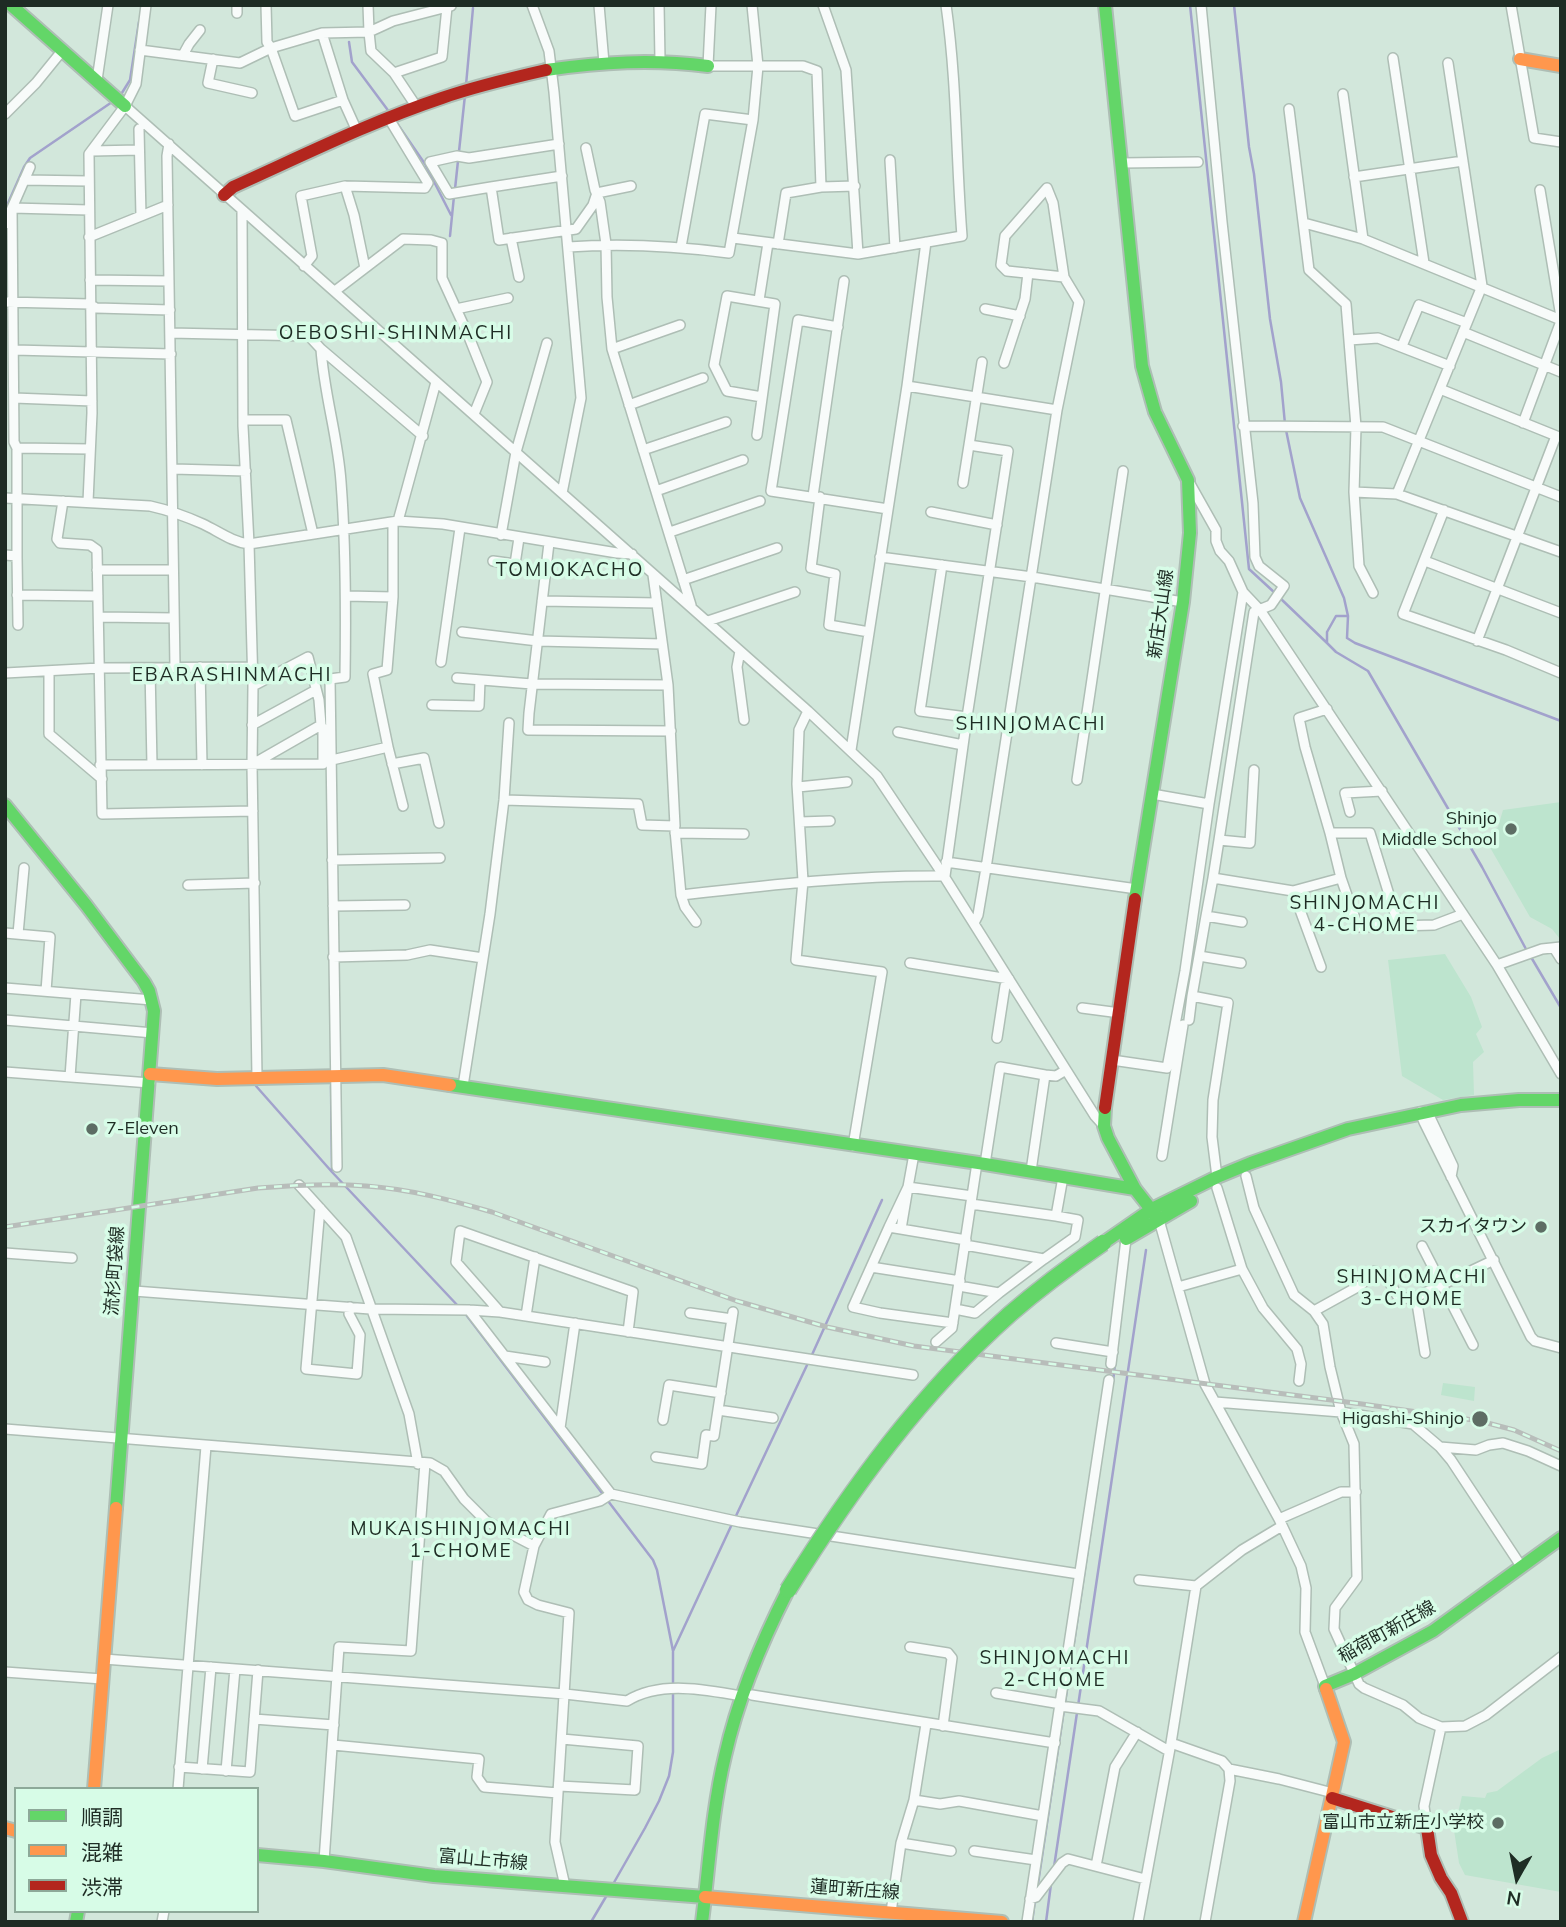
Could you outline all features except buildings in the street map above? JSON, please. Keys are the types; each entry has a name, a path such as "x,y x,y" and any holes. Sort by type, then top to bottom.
{"main road":[{"path":"11,5 125,106"},
{"name":"新庄大山線","path":"1105,5 1144,375 1155,412 1188,480 1190,533 1183,602 1137,889 1104,1126 1135,1189 1156,1215"},
{"path":"1520,59 1561,66"},
{"path":"224,195 233,187 388,117 472,86 551,68 604,63 660,61 708,66"},
{"name":"流杉町袋線","path":"5,805 144,982 154,1011 93,1787"},
{"path":"150,1079 383,1075 1031,1171 1135,1189"},
{"path":"1217,1182 1246,1176 1306,1153 1461,1105 1561,1100"},
{"path":"702,1922 723,1763 730,1734 747,1695 765,1635 830,1524 922,1402 1009,1314 1058,1274 1156,1215 1251,1163 1348,1129 1426,1117 1561,1110"},
{"path":"1105,1247 1126,1239 1156,1215"},
{"name":"稲荷町新庄線","path":"1325,1686 1433,1631 1561,1538"},
{"path":"1304,1922 1344,1742 1325,1686"},
{"path":"1333,1796 1427,1828 1430,1856 1451,1893 1462,1922"},
{"name":"富山上市線","path":"259,1855 434,1876 705,1897"},
{"name":"蓮町新庄線","path":"705,1897 866,1916 891,1912 991,1921"}],"street":[{"path":"97,80 108,5"},
{"path":"88,502 92,401 89,153 125,106 136,84 146,5"},
{"path":"267,5 267,42 295,116 343,100"},
{"path":"368,5 371,51 394,73 416,106"},
{"path":"532,5 549,51 580,398 562,493"},
{"path":"599,5 604,63"},
{"path":"659,5 660,61"},
{"path":"711,5 708,66 803,66 817,71 821,187"},
{"path":"568,247 606,244 681,247 729,253 753,120 758,66 752,5"},
{"path":"823,5 846,70 858,254"},
{"path":"733,237 858,254 962,236 955,88 946,5"},
{"path":"1162,1156 1213,878 1254,612 1271,605 1284,586 1259,566 1255,558 1253,503 1201,5"},
{"path":"1511,5 1534,138 1561,142"},
{"path":"140,50 240,63 271,48 322,33 369,32 418,10 450,6 442,57 394,73"},
{"path":"183,55 200,30"},
{"path":"322,33 343,100 357,131"},
{"path":"5,114 36,83 62,51"},
{"path":"1393,58 1424,263"},
{"path":"213,59 208,83 252,93"},
{"path":"1397,494 1482,286 1448,63"},
{"path":"1343,94 1363,239"},
{"path":"125,106 708,621 877,775 1095,1116 1104,1126"},
{"path":"1289,109 1309,270 1346,304 1356,427 1354,492 1359,566 1373,593"},
{"path":"681,247 705,114 753,120"},
{"path":"304,266 312,256 301,196 345,186 425,188 428,183 388,117"},
{"path":"139,130 141,216"},
{"path":"169,144 167,156 175,668"},
{"path":"559,144 469,158 457,156 430,162 449,194 562,176"},
{"path":"586,148 600,202 606,244 612,349 691,607"},
{"path":"92,150 139,150"},
{"path":"890,160 895,248"},
{"path":"1354,177 1463,161"},
{"path":"1121,163 1198,162"},
{"path":"5,224 30,167"},
{"path":"24,180 88,181"},
{"path":"345,186 365,268"},
{"path":"597,193 631,186"},
{"path":"759,300 786,193 821,187 855,186"},
{"path":"491,187 499,240 576,229 593,205 597,193"},
{"path":"974,923 978,915 986,868 1057,410 1079,302 1064,276 1053,203 1047,188 1005,236 1001,265 1007,271 1064,276"},
{"path":"1523,423 1561,319 1540,190"},
{"path":"89,237 168,205"},
{"path":"12,208 89,210"},
{"path":"12,208 10,302 14,350 14,442 17,448 18,625"},
{"path":"242,211 243,420 253,686 257,1077"},
{"path":"1304,223 1363,239 1561,319"},
{"path":"511,238 519,277"},
{"path":"335,291 403,239 442,243 442,278 487,382 474,414"},
{"path":"851,750 907,386 926,242"},
{"path":"1004,363 1025,299 1028,273"},
{"path":"90,280 169,281"},
{"path":"844,281 816,497 811,568 835,574 829,625 869,632"},
{"path":"757,435 775,304 727,296 714,365 727,391 762,397"},
{"path":"456,309 508,298"},
{"path":"10,302 170,310"},
{"path":"1402,346 1419,305 1561,372"},
{"path":"985,309 1020,316"},
{"path":"838,327 799,320 771,491 888,509"},
{"path":"612,349 680,324"},
{"path":"170,333 309,335 321,349 423,436"},
{"path":"1349,340 1378,338 1450,366"},
{"path":"501,535 516,452 547,343"},
{"path":"321,349 342,483 346,596 345,677 330,679 329,763 337,1167"},
{"path":"14,350 171,354"},
{"path":"963,483 982,362"},
{"path":"629,405 703,378"},
{"path":"403,806 373,674 387,670 396,522 423,436 436,382"},
{"path":"907,386 1057,410"},
{"path":"1440,389 1559,436 1477,641"},
{"path":"14,398 92,401"},
{"path":"243,420 286,420 313,534"},
{"path":"643,450 726,422"},
{"path":"1243,426 1383,427 1561,497"},
{"path":"944,876 1008,451 969,445"},
{"path":"17,448 90,449"},
{"path":"656,491 743,460"},
{"path":"173,469 246,471"},
{"path":"1077,780 1123,471"},
{"path":"1188,480 1216,530 1220,551 1229,561 1243,592 1260,610 1497,965 1561,1074"},
{"path":"1354,492 1397,494 1561,552"},
{"path":"5,498 150,506 172,511 240,543 249,544 396,522 460,527 632,554"},
{"path":"62,501 57,539 60,543 90,545 97,550 102,814 253,811"},
{"path":"670,532 760,501"},
{"path":"1444,510 1403,614 1506,650 1561,673"},
{"path":"931,512 997,524"},
{"path":"441,662 460,527"},
{"path":"494,561 515,564 519,538"},
{"path":"549,542 528,730 671,731"},
{"path":"684,580 776,548"},
{"path":"5,555 16,556"},
{"path":"880,557 1032,577 1183,602"},
{"path":"1425,561 1561,613"},
{"path":"942,565 920,711 967,717"},
{"path":"97,570 173,570"},
{"path":"653,575 668,685 681,895 685,907 696,922"},
{"path":"708,621 795,592"},
{"path":"1174,1079 1167,1068 1185,971 1243,592"},
{"path":"17,595 98,596"},
{"path":"346,596 393,597"},
{"path":"542,601 657,603"},
{"path":"99,617 174,618"},
{"path":"462,632 538,641 662,644"},
{"path":"740,651 737,667 744,720"},
{"path":"253,686 308,657 319,700 320,724 329,763"},
{"path":"200,667 202,765"},
{"path":"5,673 100,668 251,667"},
{"path":"150,668 152,765"},
{"path":"49,671 49,734 102,779"},
{"path":"457,678 532,684 668,685"},
{"path":"432,705 479,706 480,680"},
{"path":"252,725 316,690"},
{"path":"1327,709 1298,718 1340,878 1358,927 1434,925 1463,914"},
{"path":"808,711 799,730 797,787 803,881 796,960 882,972 853,1146"},
{"path":"463,1086 504,800 509,723"},
{"path":"252,765 320,724"},
{"path":"898,732 963,745"},
{"path":"100,765 329,763 388,747"},
{"path":"392,764 424,758 439,823"},
{"path":"1219,840 1250,843 1254,770"},
{"path":"797,787 847,782"},
{"path":"1350,812 1345,793 1382,791"},
{"path":"1152,794 1209,804"},
{"path":"504,800 638,804 642,825 744,834"},
{"path":"800,822 830,821"},
{"path":"1329,834 1370,833 1399,927"},
{"path":"332,860 440,858"},
{"path":"947,862 1137,889"},
{"path":"18,934 24,868"},
{"path":"681,895 803,881 896,875 944,876"},
{"path":"1213,878 1293,891 1340,878"},
{"path":"188,885 255,883"},
{"path":"1293,891 1321,967"},
{"path":"333,906 405,905"},
{"path":"1206,916 1242,922"},
{"path":"5,933 50,937 46,991"},
{"path":"1497,965 1542,949 1557,947 1561,959"},
{"path":"334,957 407,955 430,950 483,958"},
{"path":"1199,956 1241,963"},
{"path":"910,963 1009,979"},
{"path":"997,1038 1005,986 1009,979"},
{"path":"5,988 152,1000"},
{"path":"70,1077 76,994"},
{"path":"1192,996 1228,1003 1213,1100 1212,1137 1217,1182 1242,1269 1263,1308 1297,1349 1301,1364 1300,1381"},
{"path":"1082,1008 1120,1013"},
{"path":"5,1020 153,1033"},
{"path":"1112,1060 1167,1068"},
{"path":"936,1342 952,1328 972,1200 1000,1068 1056,1076 1066,1070"},
{"path":"5,1072 150,1079"},
{"path":"1031,1171 1045,1075"},
{"path":"1426,1117 1453,1167 1451,1177 1531,1337 1535,1341 1561,1348"},
{"path":"901,1228 914,1154"},
{"path":"1246,1176 1254,1208 1294,1295 1314,1311 1323,1324 1332,1378 1341,1412 1354,1444 1357,1578 1335,1608 1334,1629 1353,1674 1364,1688 1403,1705 1419,1718 1441,1727 1465,1726 1486,1715 1561,1657"},
{"path":"1056,1216 1063,1177"},
{"path":"299,1185 346,1237 409,1414 421,1463 411,1651 339,1647 324,1861"},
{"path":"908,1186 1078,1220 1075,1237 975,1313 955,1309"},
{"path":"908,1186 853,1307 953,1323"},
{"path":"320,1208 306,1369 357,1374 360,1335 349,1314 350,1307"},
{"path":"1156,1215 1202,1373 1301,1566 1306,1588 1305,1632 1325,1686"},
{"path":"889,1227 1044,1259"},
{"path":"500,1312 456,1262 460,1230 633,1292 628,1332"},
{"path":"1111,1364 1126,1239"},
{"path":"1422,1246 1473,1345"},
{"path":"5,1253 72,1258"},
{"path":"526,1316 535,1257"},
{"path":"1314,1311 1362,1285 1375,1271 1389,1282 1396,1296 1402,1299 1416,1297 1494,1260"},
{"path":"871,1267 999,1293"},
{"path":"1178,1287 1242,1269"},
{"path":"134,1290 370,1309 500,1312 913,1375"},
{"path":"1416,1297 1425,1353"},
{"path":"469,1310 611,1494 740,1522 1079,1574"},
{"path":"656,1457 702,1464 706,1434 714,1436 733,1316 690,1313"},
{"path":"560,1428 575,1323"},
{"path":"1056,1343 1113,1352"},
{"path":"505,1356 545,1362"},
{"path":"1027,1922 1110,1380"},
{"path":"663,1420 669,1385 721,1393"},
{"path":"1215,1402 1341,1412 1413,1424 1451,1460 1521,1566"},
{"path":"719,1410 773,1418"},
{"path":"5,1429 421,1463 444,1471 464,1499 486,1521 534,1546"},
{"path":"1440,1447 1476,1450 1503,1443 1561,1466"},
{"path":"178,1787 206,1446"},
{"path":"1138,1922 1196,1587 1280,1522 1341,1492 1356,1492"},
{"path":"565,1886 555,1842 569,1613 538,1605 528,1600 524,1592 534,1546 551,1514 600,1501 611,1494"},
{"path":"1139,1580 1196,1587"},
{"path":"910,1647 948,1653 952,1658 943,1726"},
{"path":"104,1659 627,1701 654,1690 685,1688 747,1695 1055,1743"},
{"path":"202,1769 211,1667"},
{"path":"226,1771 235,1669"},
{"path":"179,1767 250,1772 258,1670"},
{"path":"5,1672 102,1679"},
{"path":"996,1693 1099,1711 1170,1747 1222,1761 1229,1769 1230,1781 1205,1922"},
{"path":"254,1719 334,1725"},
{"path":"891,1912 901,1843 914,1800 926,1724"},
{"path":"1427,1828 1424,1806 1441,1727"},
{"path":"1096,1866 1115,1767 1137,1732"},
{"path":"333,1745 479,1759 477,1777 484,1787 635,1790 638,1746 562,1739"},
{"path":"1229,1769 1279,1779 1333,1796"},
{"path":"914,1800 940,1804 959,1801 1043,1816"},
{"path":"901,1843 951,1851"},
{"path":"974,1852 1036,1860"},
{"path":"1030,1899 1035,1897 1062,1863 1068,1860 1146,1879"}],"green space":[{"path":"1561,802 1560,939 1552,929 1530,917 1484,837 1498,827 1503,810"},
{"path":"1445,954 1471,997 1482,1027 1476,1034 1484,1052 1473,1062 1474,1095 1443,1100 1402,1076 1388,960"},
{"path":"1443,1383 1475,1387 1474,1401 1441,1395"},
{"name":"富山市立新庄小学校","path":"1561,1749 1561,1892 1465,1875 1459,1863 1454,1830 1462,1796 1485,1798 1487,1793 1497,1791 1542,1758"}],"waterway":[{"path":"1190,5 1249,569 1275,593"},
{"path":"1234,5 1249,147 1285,424"},
{"path":"466,85 473,8"},
{"path":"120,96 130,80 139,22"},
{"path":"349,42 352,62 390,113"},
{"path":"455,189 465,95"},
{"path":"5,210 30,158 115,100"},
{"path":"394,119 425,164 451,215"},
{"path":"450,236 454,196"},
{"path":"1286,430 1300,498 1344,598 1348,616 1347,638 1561,721"},
{"path":"1280,598 1327,643"},
{"path":"1348,616 1336,616 1327,632 1327,643 1336,652 1368,671 1482,867 1527,951"},
{"path":"1531,957 1561,1008"},
{"path":"256,1086 332,1172 459,1307"},
{"path":"331,1086 332,1170"},
{"path":"811,1357 882,1200"},
{"path":"1054,1867 1146,1250"},
{"path":"464,1312 653,1560 657,1570 673,1651 673,1752 669,1776 659,1801 612,1886"},
{"path":"1113,1381 1119,1332"},
{"path":"735,1518 808,1363"},
{"path":"1065,1703 1098,1481"},
{"path":"673,1651 732,1524"},
{"path":"1037,1890 1064,1709"},
{"path":"1046,1922 1051,1884"},
{"path":"591,1922 607,1895"},
{"path":"1032,1922 1035,1900"}],"railway":[{"path":"5,1227 258,1188 339,1185 398,1190 492,1212 737,1301 827,1327 914,1346 1480,1421 1514,1430 1561,1451"}],"traffic: fast":[{"path":"11,5 125,106"},
{"path":"1105,5 1142,366 1155,412 1188,480 1190,533 1183,602 1135,899"},
{"path":"546,70 627,62 708,66"},
{"path":"5,805 144,982 154,1011 116,1508"},
{"path":"450,1085 985,1164 1135,1189"},
{"path":"1103,1243 1152,1209 1217,1177 1348,1129 1461,1105 1561,1100"},
{"path":"1105,1108 1104,1126 1108,1138 1135,1189 1157,1217"},
{"path":"1126,1239 1191,1201"},
{"path":"788,1590 862,1479 917,1409 977,1344 1010,1314 1103,1243"},
{"path":"1326,1689 1325,1686 1354,1674 1433,1631 1561,1538"},
{"path":"702,1922 717,1797 730,1734 751,1671 788,1590"},
{"path":"259,1855 434,1876 705,1897"},
{"path":"76,1922 78,1913"}],"traffic: slow":[{"path":"1520,59 1561,66"},
{"path":"150,1074 217,1079 383,1075 450,1085"},
{"path":"94,1787 116,1508"},
{"path":"1304,1922 1344,1742 1326,1689"},
{"path":"5,1828 14,1830"},
{"path":"705,1897 1002,1922"}],"traffic: jam":[{"path":"224,195 233,187 415,107 546,70"},
{"path":"1105,1108 1135,899"},
{"path":"1332,1798 1427,1828 1431,1855 1451,1893 1462,1922"}],"place":[{"name":"Shinjo Middle School","path":"1511,829"},
{"name":"7-Eleven","path":"92,1129"},
{"name":"スカイタウン","path":"1541,1227"},
{"name":"Higashi-Shinjo","path":"1480,1419"},
{"name":"富山市立新庄小学校","path":"1498,1823"}],"district":[{"name":"OEBOSHI-SHINMACHI","path":"396,333"},
{"name":"TOMIOKACHO","path":"570,570"},
{"name":"EBARASHINMACHI","path":"232,675"},
{"name":"SHINJOMACHI","path":"1031,724"},
{"name":"SHINJOMACHI 4-CHOME","path":"1365,914"},
{"name":"SHINJOMACHI 3-CHOME","path":"1412,1288"},
{"name":"MUKAISHINJOMACHI 1-CHOME","path":"461,1540"},
{"name":"SHINJOMACHI 2-CHOME","path":"1055,1669"}]}
